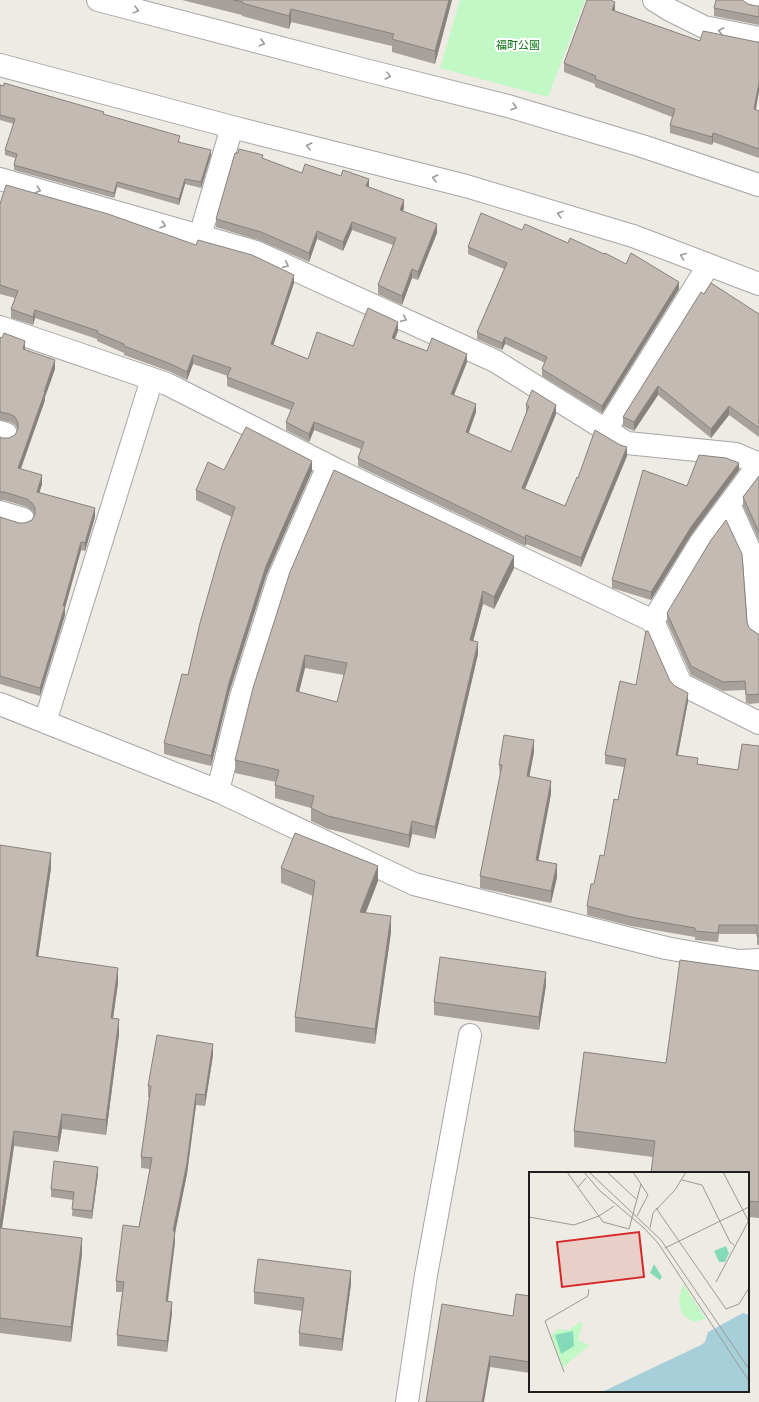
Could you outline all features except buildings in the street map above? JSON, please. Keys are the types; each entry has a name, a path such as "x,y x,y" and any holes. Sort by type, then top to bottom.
{"street":[{"path":"98,0 508,106 642,146 759,185"},
{"path":"654,0 704,27 759,38"},
{"path":"751,0 759,2"},
{"path":"0,65 466,186 633,236 708,266 759,284"},
{"path":"200,236 232,126"},
{"path":"0,179 256,252 495,361 627,443 736,454 759,464 700,542 653,621"},
{"path":"606,430 708,266"},
{"path":"0,327 167,384 328,466 653,621 681,684 759,722"},
{"path":"45,722 152,379"},
{"path":"218,791 241,697 278,580 328,466"},
{"path":"729,504 754,560 759,630"},
{"path":"0,512 23,519"},
{"path":"0,704 218,791 414,884 666,948 739,961 759,960"},
{"path":"407,1402 426,1275 470,1035"}],"green space":[{"name":"福町公園","path":"460,0 585,0 548,97 440,68"}]}
